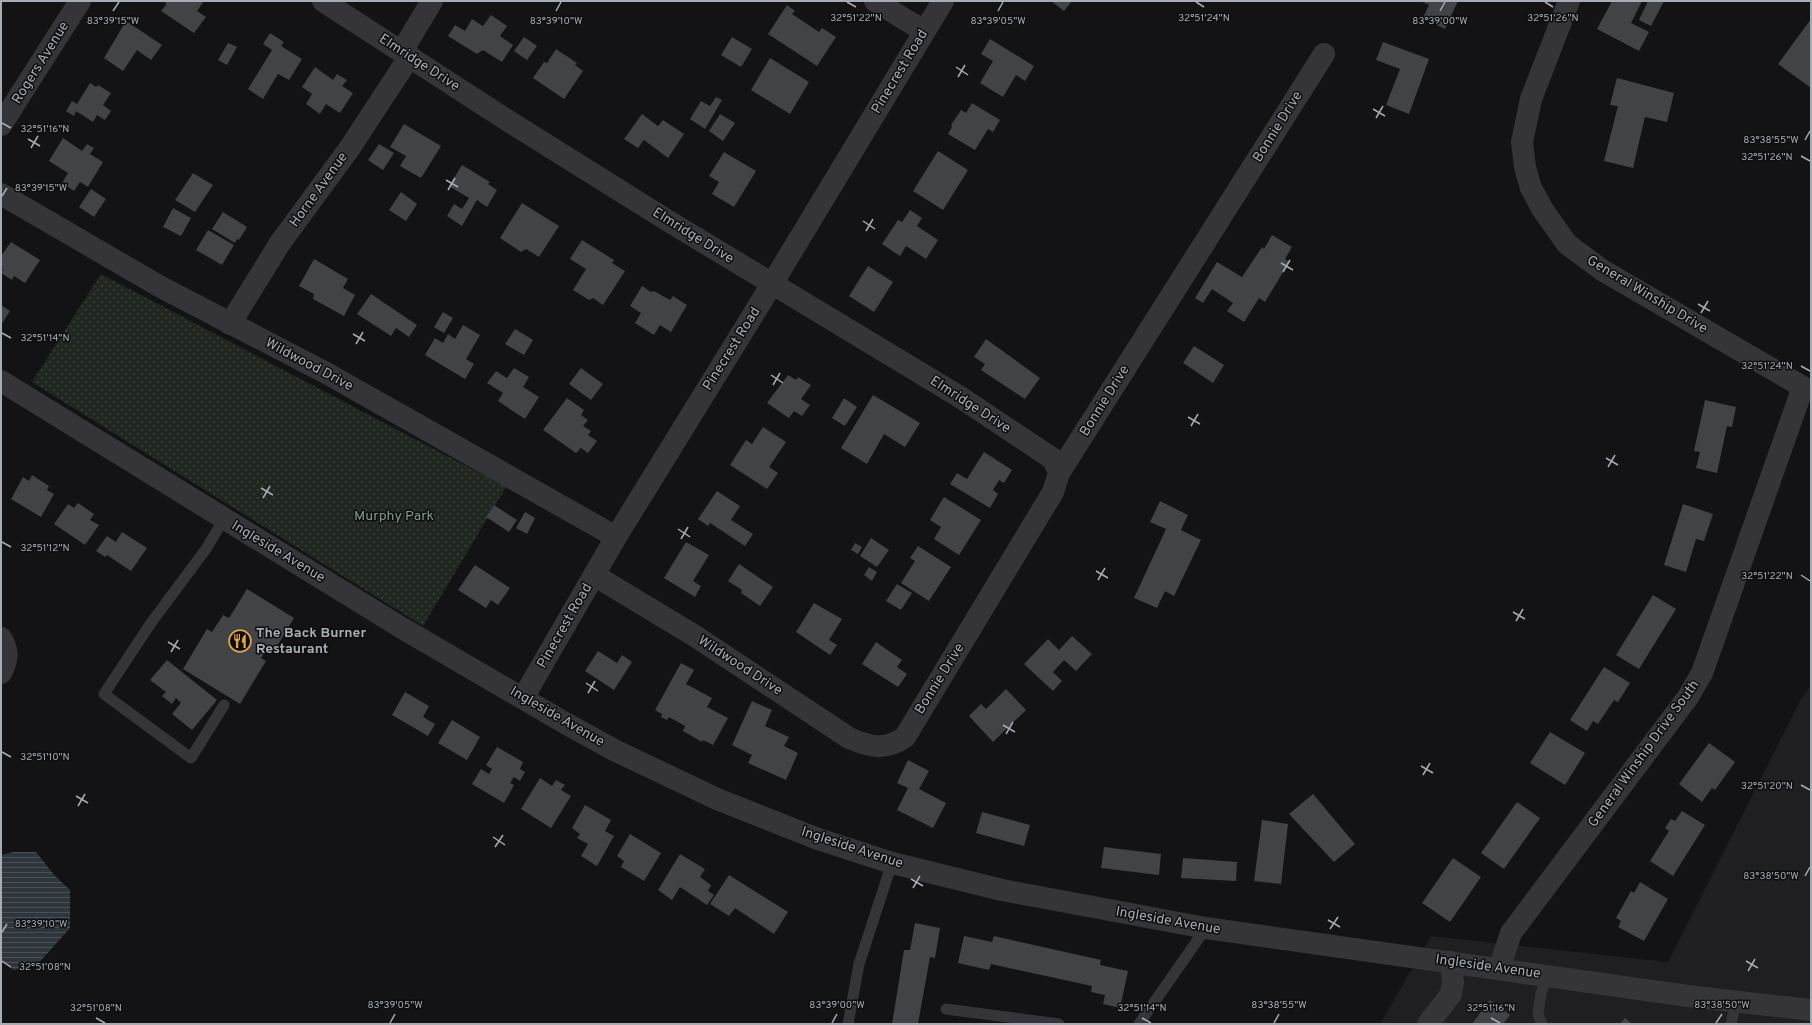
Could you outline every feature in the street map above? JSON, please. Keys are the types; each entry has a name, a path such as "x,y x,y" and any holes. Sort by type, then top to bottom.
{"street":[{"name":"Rogers Avenue","path":"1,125 80,1"},
{"name":"Elmridge Drive","path":"323,1 517,126 772,284 960,397 1053,459 1059,473"},
{"name":"Horne Avenue","path":"230,324 280,242 349,149 406,54 432,1"},
{"path":"876,1 924,31"},
{"name":"Pinecrest Road","path":"523,698 616,537 772,284 943,1"},
{"name":"General Winship Drive","path":"1570,1 1531,99 1522,142 1525,166 1531,188 1544,210 1567,244 1602,270 1807,388"},
{"name":"Bonnie Drive","path":"888,746 895,744 905,737 1053,492 1059,473 1324,54"},
{"name":"Wildwood Drive","path":"1,194 159,286 328,374 616,537"},
{"name":"Ingleside Avenue","path":"1,381 402,628 614,750 716,798 818,838 892,863 1002,890 1206,928 1548,976 1811,1010"},
{"name":"General Winship Drive South","path":"1499,968 1511,933 1688,697 1702,673 1807,388"},
{"name":"Wildwood Drive","path":"594,575 694,636 849,738 868,746 888,746"},
{"path":"1,638 6,646 7,661 1,673"},
{"path":"1428,1024 1450,994 1453,982 1451,962"}],"lane":[{"path":"224,519 206,549 151,623 104,694 191,758 224,705"},
{"path":"848,1024 859,964 892,863"},
{"path":"1139,1024 1206,928"},
{"path":"1542,1024 1538,1014 1541,993 1548,976"},
{"path":"1731,1024 1736,1001"},
{"path":"946,1009 1059,1024"}],"shaded area":[{"path":"1811,685 1811,1024 1380,1024 1431,936 1668,962 1802,697"},
{"path":"13,852 36,852 55,876 70,890 70,928 36,966 14,970 1,962 1,855"}],"green space":[{"name":"Murphy Park","path":"101,274 506,487 423,626 32,382"}],"building":[{"path":"165,1 204,1 197,11 206,17 194,33 161,11 166,5"},
{"path":"1051,1 1072,1 1064,11"},
{"path":"1421,1 1458,1 1445,29 1423,18 1429,5"},
{"path":"1612,1 1642,1 1631,23 1649,32 1639,51 1597,29"},
{"path":"1648,1 1664,1 1651,26 1639,20"},
{"path":"787,5 795,11 792,14 819,32 822,28 836,37 817,66 768,34"},
{"path":"491,15 507,26 500,36 513,45 502,62 483,50 477,54 448,36 455,25 465,31 472,19 483,26"},
{"path":"1811,19 1811,88 1778,64"},
{"path":"126,21 162,45 151,60 137,50 123,71 104,58"},
{"path":"270,33 284,42 281,46 302,59 289,80 278,74 263,99 248,89 272,50 263,44"},
{"path":"524,37 537,46 527,60 514,51"},
{"path":"732,37 752,49 741,67 721,55"},
{"path":"990,39 1034,66 1025,81 1016,75 1003,97 980,83 993,61 981,54"},
{"path":"1383,42 1429,59 1409,114 1386,105 1400,69 1376,60"},
{"path":"228,43 237,47 227,65 218,60"},
{"path":"556,49 577,63 575,65 583,71 564,99 533,78 544,62 547,63"},
{"path":"770,58 809,82 790,114 751,90"},
{"path":"315,67 333,80 337,74 347,80 342,86 353,93 340,113 326,104 320,114 306,104 312,94 302,87"},
{"path":"1617,78 1674,93 1667,122 1645,117 1633,168 1604,161 1618,106 1610,105"},
{"path":"90,83 96,87 98,85 111,93 103,105 111,111 105,120 97,115 93,122 76,111 74,116 66,111 72,101 77,104"},
{"path":"716,97 722,100 705,129 690,119 701,101 710,106"},
{"path":"972,103 1000,120 993,132 988,129 975,150 948,134 952,127 951,125 961,110 966,113"},
{"path":"642,114 658,126 663,120 684,134 668,158 644,140 638,148 624,139"},
{"path":"720,114 735,123 723,141 709,131"},
{"path":"404,124 441,146 421,178 400,166 406,156 390,147"},
{"path":"63,138 82,151 87,144 94,148 90,154 103,162 88,187 80,182 74,191 62,183 68,173 49,161"},
{"path":"379,144 394,153 383,170 368,160"},
{"path":"938,151 968,170 943,210 913,191"},
{"path":"724,152 756,171 734,207 712,194 719,182 709,176"},
{"path":"462,165 490,182 488,184 497,190 487,207 477,200 462,226 447,216 454,204 462,209 469,198 449,186"},
{"path":"193,173 213,185 195,212 175,200"},
{"path":"91,189 106,199 94,217 79,207"},
{"path":"401,192 417,204 406,221 389,210"},
{"path":"522,203 559,226 539,257 526,249 521,252 500,238"},
{"path":"173,208 191,218 181,236 163,227"},
{"path":"910,210 922,218 917,226 938,240 926,259 906,246 900,256 882,244 898,220 902,222"},
{"path":"223,212 247,227 239,240 237,239 235,243 212,229"},
{"path":"208,230 234,245 222,265 196,250"},
{"path":"1272,235 1292,247 1285,259 1289,262 1265,302 1259,298 1244,322 1227,311 1233,303 1212,289 1203,303 1195,298 1217,262 1242,277 1262,247 1264,249"},
{"path":"582,240 614,260 612,263 625,271 603,305 593,298 589,300 573,290 586,269 570,259"},
{"path":"11,242 40,260 25,283 14,276 12,280 1,273 3,269 1,268 1,256"},
{"path":"314,259 348,279 343,288 355,295 344,316 313,299 314,294 299,286"},
{"path":"868,266 893,282 874,312 849,296"},
{"path":"642,286 651,292 654,291 670,300 673,296 687,305 671,332 660,325 654,335 635,323 641,313 630,306"},
{"path":"371,294 417,325 409,337 396,328 391,336 357,314"},
{"path":"1,305 10,311 1,325"},
{"path":"443,312 453,318 444,333 434,327"},
{"path":"463,325 480,335 466,359 474,364 465,379 425,355 435,338 443,343 448,334 455,339"},
{"path":"515,329 533,340 524,355 505,344"},
{"path":"986,339 1040,378 1025,399 981,370 985,364 974,357"},
{"path":"1194,346 1224,365 1213,383 1183,363"},
{"path":"514,368 529,377 523,387 539,397 525,419 498,401 503,393 487,383 496,371 507,378"},
{"path":"581,368 603,384 591,400 569,384"},
{"path":"788,375 796,380 798,377 811,385 801,399 810,405 802,416 794,411 789,418 767,403"},
{"path":"873,395 920,423 905,447 884,434 867,464 841,448"},
{"path":"567,398 584,410 581,415 588,420 583,426 591,431 588,435 597,441 588,453 581,448 576,453 543,430"},
{"path":"844,398 857,407 845,426 832,418"},
{"path":"1705,400 1736,407 1732,427 1727,426 1717,473 1696,468 1700,452 1694,451"},
{"path":"763,427 786,442 769,467 778,473 767,489 730,465 746,440 752,444"},
{"path":"984,452 1012,470 1004,483 999,480 993,490 998,494 990,508 950,484 957,473 967,479"},
{"path":"32,475 49,486 47,490 54,494 41,517 11,499 23,477 29,481"},
{"path":"717,491 740,506 731,520 753,534 745,546 710,523 708,526 698,519"},
{"path":"944,497 981,520 959,555 934,539 941,527 930,520"},
{"path":"1160,501 1188,515 1181,530 1201,540 1174,596 1165,591 1157,608 1134,598 1166,529 1150,522"},
{"path":"78,503 94,514 90,520 99,525 85,545 54,524 68,504 74,508"},
{"path":"1683,504 1713,514 1704,541 1696,539 1686,572 1664,565"},
{"path":"494,505 517,520 509,532 486,517"},
{"path":"525,512 535,518 527,534 516,528"},
{"path":"122,532 147,548 131,571 107,555 105,557 96,551 107,536 116,542"},
{"path":"871,538 889,550 877,567 860,556"},
{"path":"686,542 709,555 693,581 701,586 695,597 664,578"},
{"path":"855,543 862,547 858,554 851,550"},
{"path":"918,546 951,567 929,601 901,583 915,561 910,558"},
{"path":"739,564 773,587 760,606 741,593 742,590 728,581"},
{"path":"475,565 510,588 498,605 491,600 486,608 458,590"},
{"path":"869,567 877,572 872,581 864,575"},
{"path":"897,584 912,593 901,610 886,601"},
{"name":"The Back Burner Restaurant","path":"247,589 294,618 273,653 267,649 261,658 266,661 240,704 183,669 207,629 212,632 223,615 229,618"},
{"path":"1653,595 1676,609 1639,669 1616,655"},
{"path":"814,603 842,619 829,640 837,645 830,655 796,632"},
{"path":"1072,636 1092,654 1076,671 1064,660 1053,672 1062,681 1053,691 1024,664 1048,639 1059,650"},
{"path":"876,642 902,660 897,667 907,674 898,687 862,664"},
{"path":"598,651 617,663 622,655 632,662 614,690 585,671"},
{"path":"167,660 217,700 192,730 172,714 181,703 176,698 172,704 162,696 166,692 150,680"},
{"path":"681,663 694,670 686,684 712,698 707,707 728,718 713,745 703,740 702,742 683,731 685,726 669,717 667,720 661,717 662,714 655,710"},
{"path":"1604,667 1630,683 1618,702 1614,700 1598,724 1593,721 1587,731 1570,720"},
{"path":"1006,689 1026,710 993,742 969,716 981,704 986,709"},
{"path":"405,692 429,706 423,717 435,724 428,736 392,715"},
{"path":"752,701 772,710 765,726 789,737 784,746 798,753 786,780 748,763 752,755 732,745"},
{"path":"452,720 480,737 467,760 438,743"},
{"path":"1550,732 1585,753 1565,785 1530,763"},
{"path":"1709,743 1735,762 1715,790 1712,788 1702,802 1679,784"},
{"path":"497,747 523,762 520,769 525,772 520,781 514,777 510,783 514,785 504,803 472,784 481,769 489,774 492,769 486,765"},
{"path":"908,760 929,771 919,789 946,803 933,828 897,810 908,788 897,783"},
{"path":"540,778 552,786 556,780 565,785 561,790 571,796 551,828 521,809"},
{"path":"1313,794 1355,844 1334,862 1289,814"},
{"path":"1517,802 1540,818 1504,869 1481,853"},
{"path":"585,805 611,820 605,831 614,836 597,866 581,856 588,844 577,838 580,834 572,828"},
{"path":"1682,811 1705,825 1673,876 1650,861 1669,831 1665,828 1671,819 1675,821"},
{"path":"982,812 1030,825 1024,846 976,833"},
{"path":"1262,820 1288,824 1281,884 1254,881"},
{"path":"630,834 661,853 644,881 621,867 624,861 617,856"},
{"path":"1104,847 1161,854 1159,875 1101,868"},
{"path":"680,854 705,869 700,877 711,885 708,891 714,895 707,905 680,887 672,900 658,890"},
{"path":"1183,858 1237,862 1236,881 1181,878"},
{"path":"1453,858 1481,877 1450,922 1422,903"},
{"path":"729,875 788,912 774,934 735,908 729,916 710,904"},
{"path":"1640,882 1668,899 1644,941 1618,927 1621,921 1616,918 1631,891 1634,893"},
{"path":"915,923 940,928 935,958 930,957 918,1024 892,1024 904,950 910,950"},
{"path":"964,936 992,942 994,936 1101,960 1100,965 1128,971 1120,1008 1103,1004 1105,995 1091,992 1092,986 991,964 989,970 958,963"},
{"path":"1490,1000 1510,1015 1503,1024 1472,1024"},
{"path":"1625,1018 1632,1024 1620,1024"}],"place":[{"name":"The Back Burner Restaurant","path":"240,641"}]}
